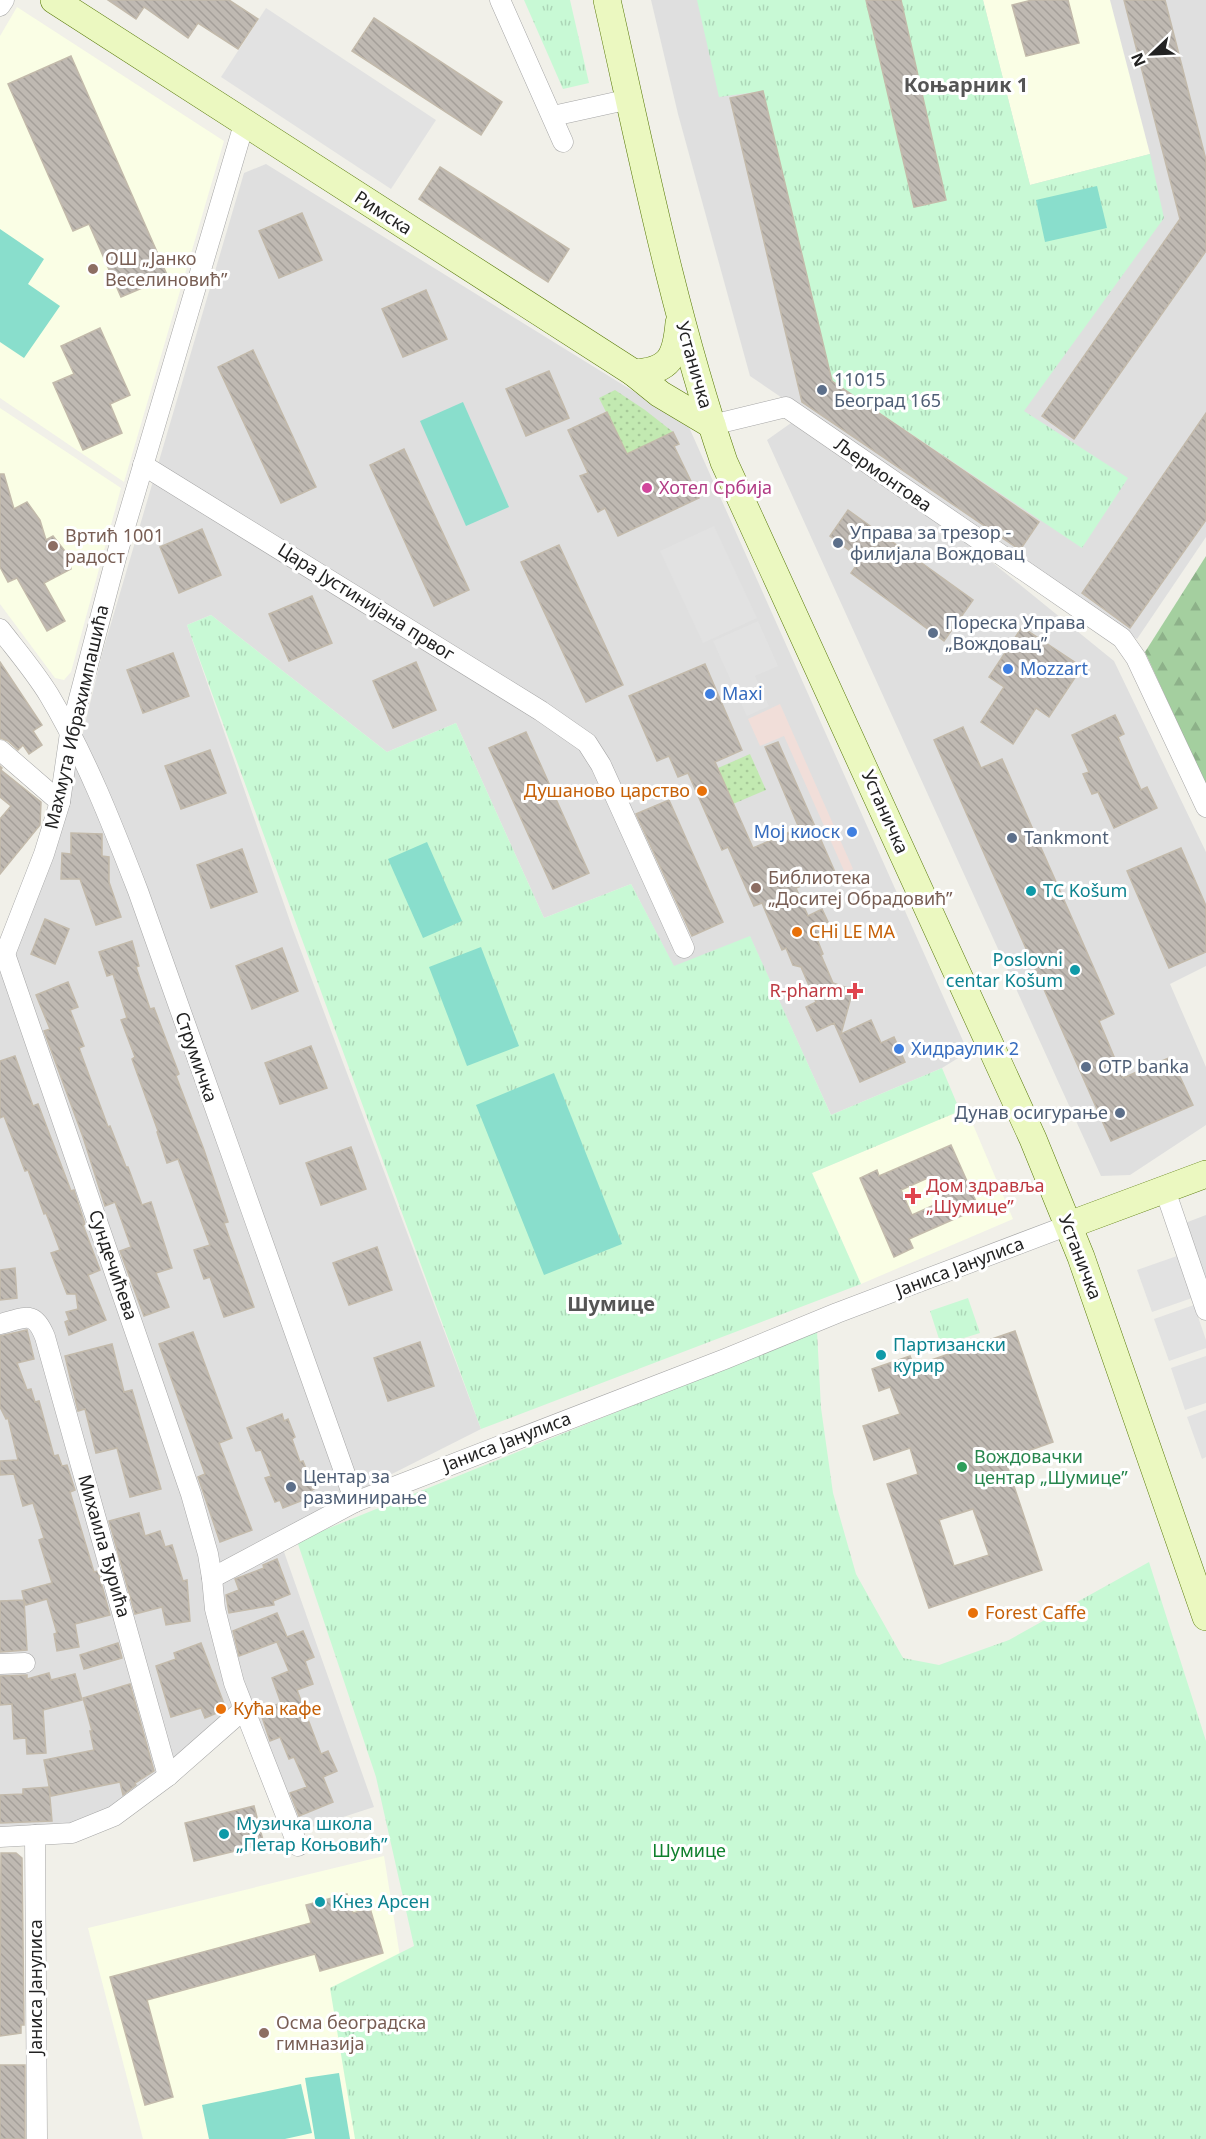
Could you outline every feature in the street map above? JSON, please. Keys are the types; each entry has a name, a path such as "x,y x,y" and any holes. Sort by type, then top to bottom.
{"main road":[{"name":"Римска","path":"54,0 634,374 660,394 712,425"},
{"name":"Устаничка","path":"607,0 695,373 724,462 1003,1071 1069,1225 1136,1411 1206,1617"},
{"path":"634,374 659,369 674,355 680,313"},
{"path":"1069,1225 1206,1174"}],"street":[{"path":"0,6 4,0"},
{"path":"500,0 563,142"},
{"path":"553,116 630,99"},
{"name":"Махмута Ибрахимпашића","path":"3,957 44,855 60,802 70,733 117,554 244,124"},
{"name":"Љермонтова","path":"712,425 786,407 1122,638 1136,658 1206,807"},
{"name":"Цара Јустинијана првог","path":"143,465 541,711 587,743 601,765 684,948"},
{"name":"Струмичка","path":"0,629 48,694 70,733 104,806 138,891 355,1502"},
{"path":"0,750 60,802"},
{"name":"Сундечићева","path":"3,957 191,1494 212,1578"},
{"path":"1165,1190 1206,1310"},
{"name":"Јаниса Јанулиса","path":"212,1578 355,1502 725,1359 837,1313 1069,1225"},
{"name":"Михаила Ђурића","path":"0,1324 29,1317 40,1323 168,1776"},
{"path":"212,1578 218,1628 243,1710 298,1846"},
{"path":"0,1664 25,1663"},
{"path":"0,1837 72,1833 114,1816 168,1776 243,1710"},
{"name":"Јаниса Јанулиса","path":"35,1836 38,2139"}],"shaded area":[{"path":"651,0 1206,0 1206,537 1137,639 750,376 678,114"},
{"path":"983,0 1110,0 1150,154 1030,185"},
{"name":"ОШ „Јанко Веселиновић”","path":"17,7 224,141 124,482 0,398 0,36"},
{"path":"266,8 436,120 391,189 221,77"},
{"path":"266,164 688,425 968,1052 942,1068 831,1115 750,937 674,967 631,884 544,918 456,723 387,752 211,615 187,625 292,927 481,1429 277,1532 374,1807 300,1831 242,1704 128,1803 69,1825 0,1831 0,969 56,844 102,654 244,173"},
{"path":"1097,186 1107,228 1045,242 1036,200"},
{"path":"0,229 44,259 28,284 60,306 24,358 0,342"},
{"path":"463,402 509,507 466,526 420,421"},
{"name":"Вртић 1001 радост","path":"0,408 121,488 71,672 64,680 55,678 0,604"},
{"path":"791,423 977,550 1114,661 1206,852 1206,966 1170,984 1206,1067 1206,1125 1130,1175 1101,1176 767,440"},
{"path":"714,526 757,618 703,643 660,551"},
{"path":"758,621 778,666 755,676 769,706 747,716 713,641"},
{"path":"780,704 853,869 845,873 784,736 760,746 748,719"},
{"path":"427,842 462,921 423,938 388,859"},
{"path":"481,947 519,1046 467,1066 429,967"},
{"path":"554,1073 622,1244 544,1275 476,1105"},
{"name":"Дом здравља „Шумице”","path":"966,1108 1013,1219 861,1284 812,1173"},
{"path":"1206,1215 1206,1285 1185,1223"},
{"path":"1177,1256 1192,1298 1152,1312 1137,1270"},
{"path":"1194,1305 1206,1340 1206,1348 1169,1361 1154,1319"},
{"path":"1206,1356 1206,1403 1185,1410 1171,1368"},
{"path":"1206,1410 1206,1457 1202,1459 1187,1417"},
{"name":"Осма београдска гимназија","path":"384,1856 429,2139 143,2139 88,1928"},
{"path":"339,2073 350,2139 315,2139 305,2078"},
{"path":"301,2084 312,2133 285,2139 209,2139 202,2105"}],"green space":[{"path":"524,0 570,0 589,83 563,89"},
{"path":"697,0 983,0 1030,185 1150,154 1164,218 1024,411 1128,478 1082,548 832,381 763,91 719,97"},
{"path":"615,390 673,432 627,454 599,398"},
{"path":"1206,556 1206,785 1145,652"},
{"path":"211,615 387,752 456,723 544,918 631,884 674,966 750,936 831,1115 942,1068 960,1111 812,1173 861,1284 481,1429 187,625"},
{"path":"750,754 766,790 733,804 718,768"},
{"path":"968,1298 980,1333 941,1345 930,1311"},
{"name":"Шумице","path":"817,1331 821,1408 833,1493 856,1574 903,1658 939,1665 1009,1640 1149,1562 1206,1741 1206,2139 355,2139 330,1988 414,1946 376,1777 297,1541"}],"building":[{"path":"108,0 229,0 258,19 238,49 198,23 188,38 144,7 136,19"},
{"path":"866,0 901,0 946,200 914,207"},
{"path":"1032,0 1068,0 1079,43 1026,56 1012,5"},
{"path":"1124,0 1165,0 1206,160 1206,251 1074,439 1042,416 1180,219"},
{"path":"374,18 502,102 481,135 352,51"},
{"path":"71,56 168,277 121,297 89,224 73,231 8,84"},
{"path":"763,91 832,381 1039,522 1020,550 802,402 730,98"},
{"path":"440,167 569,249 548,282 419,199"},
{"path":"302,213 322,260 279,278 259,231"},
{"path":"426,290 447,339 403,357 382,309"},
{"path":"100,328 130,395 110,404 122,433 83,450 53,383 74,374 61,346"},
{"path":"253,350 316,487 281,503 218,367"},
{"path":"549,371 569,418 526,436 506,389"},
{"path":"607,412 627,454 673,432 679,444 674,446 699,498 618,536 605,508 598,512 580,476 588,473 568,430"},
{"path":"1206,413 1206,520 1130,628 1082,593"},
{"path":"404,449 469,590 434,606 370,465"},
{"path":"0,474 4,474 14,509 27,502 40,520 46,540 53,536 65,551 71,569 44,583 65,621 47,631 17,578 8,582 0,567"},
{"path":"848,510 973,600 944,641 851,573 861,559 830,536"},
{"path":"202,529 221,575 179,593 160,547"},
{"path":"559,545 623,685 586,702 521,562"},
{"path":"312,596 332,643 289,661 269,614"},
{"path":"1022,627 1082,667 1049,717 1036,708 1013,744 981,722 1004,687 989,677"},
{"path":"173,653 189,696 143,713 127,670"},
{"path":"0,662 42,725 33,731 42,745 29,754 23,745 18,750 8,741 0,738"},
{"path":"416,662 436,710 393,728 373,681"},
{"path":"705,664 742,750 715,762 753,848 799,828 765,747 778,742 835,872 796,888 808,916 822,909 828,922 822,925 817,939 833,983 853,990 841,1034 871,1020 881,1043 894,1037 905,1062 860,1082 834,1023 817,1031 806,1007 816,1002 801,967 793,965 786,948 782,950 762,903 754,906 728,847 722,850 688,773 678,777 669,756 657,761 629,696"},
{"path":"1115,715 1124,734 1118,737 1141,790 1147,787 1157,808 1114,828 1098,792 1092,794 1083,774 1089,772 1072,735"},
{"path":"963,727 981,768 1002,759 1114,1014 1099,1021 1123,1078 1171,1057 1193,1105 1111,1141 934,740"},
{"path":"526,732 589,873 553,889 489,748"},
{"path":"210,750 226,793 181,809 165,766"},
{"path":"0,766 1,770 41,802 40,825 0,874 0,819 11,806 0,797"},
{"path":"669,800 723,922 692,936 636,814"},
{"path":"71,833 102,834 102,856 109,857 109,882 121,917 96,925 80,879 61,879 62,853 71,854"},
{"path":"1181,848 1206,906 1206,952 1169,968 1127,871"},
{"path":"242,849 257,892 211,908 197,865"},
{"path":"45,919 69,929 55,964 31,954"},
{"path":"132,941 139,966 136,967 150,1009 154,1008 179,1074 176,1076 204,1150 228,1222 224,1223 254,1307 224,1317 210,1277 204,1279 194,1250 210,1245 178,1159 167,1163 132,1059 135,1057 121,1020 127,1018 113,974 107,976 99,952"},
{"path":"282,948 298,991 252,1009 236,966"},
{"path":"68,982 78,1007 70,1010 84,1046 79,1048 108,1127 110,1126 126,1167 128,1167 142,1205 151,1202 172,1268 156,1273 169,1307 144,1316 120,1251 131,1247 115,1202 105,1206 83,1137 44,1031 50,1029 36,995"},
{"path":"311,1046 327,1088 280,1104 265,1063"},
{"path":"15,1056 33,1106 38,1104 71,1191 74,1190 85,1224 83,1225 100,1270 88,1275 106,1320 69,1335 65,1322 69,1320 66,1312 78,1309 76,1294 67,1294 51,1253 60,1250 46,1213 44,1214 28,1170 25,1171 4,1116 0,1118 0,1061"},
{"path":"951,1145 979,1208 909,1239 913,1248 894,1257 860,1178 877,1170 879,1176","holes":["932,1176 943,1201 912,1215 901,1190"]},
{"path":"351,1147 366,1189 321,1205 306,1163"},
{"path":"377,1247 392,1290 349,1305 333,1263"},
{"path":"15,1268 17,1298 0,1300 0,1270"},
{"path":"27,1330 34,1359 17,1363 27,1390 31,1389 35,1402 39,1401 54,1456 58,1455 62,1466 67,1465 75,1490 70,1492 94,1572 98,1571 110,1615 75,1624 79,1647 57,1651 54,1634 57,1633 47,1599 26,1605 22,1591 52,1583 39,1540 44,1538 33,1503 23,1506 14,1474 0,1475 0,1461 18,1460 8,1418 6,1419 0,1407 0,1336"},
{"name":"Вождовачки центар „Шумице”","path":"1015,1331 1053,1442 1005,1459 1042,1570 929,1608 887,1484 918,1474 910,1448 874,1460 863,1426 900,1414 890,1387 879,1391 872,1369 910,1356 914,1366","holes":["973,1509 989,1555 954,1566 939,1520"]},
{"path":"193,1332 232,1438 219,1443 252,1530 220,1542 198,1477 205,1474 159,1344"},
{"path":"420,1342 434,1386 388,1401 374,1358"},
{"path":"112,1344 124,1392 132,1390 161,1489 130,1497 117,1448 96,1453 85,1409 78,1411 65,1356"},
{"path":"282,1414 284,1421 288,1419 295,1437 292,1439 300,1462 303,1461 314,1489 311,1491 313,1496 283,1508 280,1500 275,1502 265,1478 271,1476 261,1450 256,1451 247,1428"},
{"path":"139,1513 145,1536 160,1531 165,1547 172,1545 183,1581 187,1580 190,1621 166,1625 162,1607 135,1614 109,1521"},
{"path":"277,1559 290,1594 273,1601 274,1605 229,1613 226,1595 239,1590 235,1579 264,1568 263,1565"},
{"path":"24,1600 27,1650 0,1652 0,1601"},
{"path":"277,1613 287,1637 303,1631 314,1657 305,1661 313,1684 297,1690 321,1754 328,1751 337,1771 323,1777 333,1802 299,1816 290,1793 307,1787 294,1757 289,1759 280,1737 270,1741 260,1711 281,1703 272,1678 289,1671 277,1642 279,1641 239,1656 233,1631"},
{"path":"118,1643 122,1658 84,1669 80,1655"},
{"path":"201,1643 226,1709 205,1718 201,1708 171,1717 156,1666 176,1659 174,1653"},
{"path":"49,1673 51,1680 75,1674 82,1700 43,1710 46,1753 27,1754 26,1738 14,1739 12,1704 0,1705 0,1676 27,1675 27,1679"},
{"path":"130,1684 154,1771 135,1783 136,1785 123,1795 120,1782 51,1796 44,1760 94,1750 90,1731 92,1731 83,1698"},
{"path":"49,1787 52,1821 0,1823 0,1795 23,1794 23,1789"},
{"name":"Музичка школа „Петар Коњовић”","path":"254,1806 264,1844 194,1861 185,1823"},
{"path":"1,1853 16,1853 22,1858 24,2025 21,2025 21,2033 0,2036"},
{"path":"347,1894 353,1913 370,1908 383,1953 320,1971 315,1954 147,2000 173,2097 145,2105 110,1977 311,1923 306,1905"},
{"path":"0,2065 25,2065 25,2139 0,2139"}],"place":[{"name":"ОШ „Јанко Веселиновић”","path":"93,269"},
{"name":"11015 Београд 165","path":"822,390"},
{"name":"Хотел Србија","path":"647,488"},
{"name":"Управа за трезор - филијала Вождовац","path":"838,543"},
{"name":"Вртић 1001 радост","path":"53,546"},
{"name":"Пореска Управа „Вождовац”","path":"933,633"},
{"name":"Mozzart","path":"1008,669"},
{"name":"Maxi","path":"710,694"},
{"name":"Душаново царство","path":"702,791"},
{"name":"Мој киоск","path":"852,832"},
{"name":"Tankmont","path":"1012,838"},
{"name":"Библиотека „Доситеј Обрадовић”","path":"756,888"},
{"name":"TC Košum","path":"1031,891"},
{"name":"CHi LE MA","path":"797,932"},
{"name":"Poslovni centar Košum","path":"1075,970"},
{"name":"R-pharm","path":"855,991"},
{"name":"Хидраулик 2","path":"899,1049"},
{"name":"OTP banka","path":"1086,1067"},
{"name":"Дунав осигурање","path":"1120,1113"},
{"name":"Дом здравља „Шумице”","path":"913,1196"},
{"name":"Партизански курир","path":"881,1355"},
{"name":"Вождовачки центар „Шумице”","path":"962,1467"},
{"name":"Центар за разминирање","path":"291,1487"},
{"name":"Forest Caffe","path":"973,1613"},
{"name":"Кућа кафе","path":"221,1709"},
{"name":"Музичка школа „Петар Коњовић”","path":"224,1834"},
{"name":"Кнез Арсен","path":"320,1902"},
{"name":"Осма београдска гимназија","path":"264,2033"}],"district":[{"name":"Коњарник 1","path":"966,85"},
{"name":"Шумице","path":"611,1304"}]}
